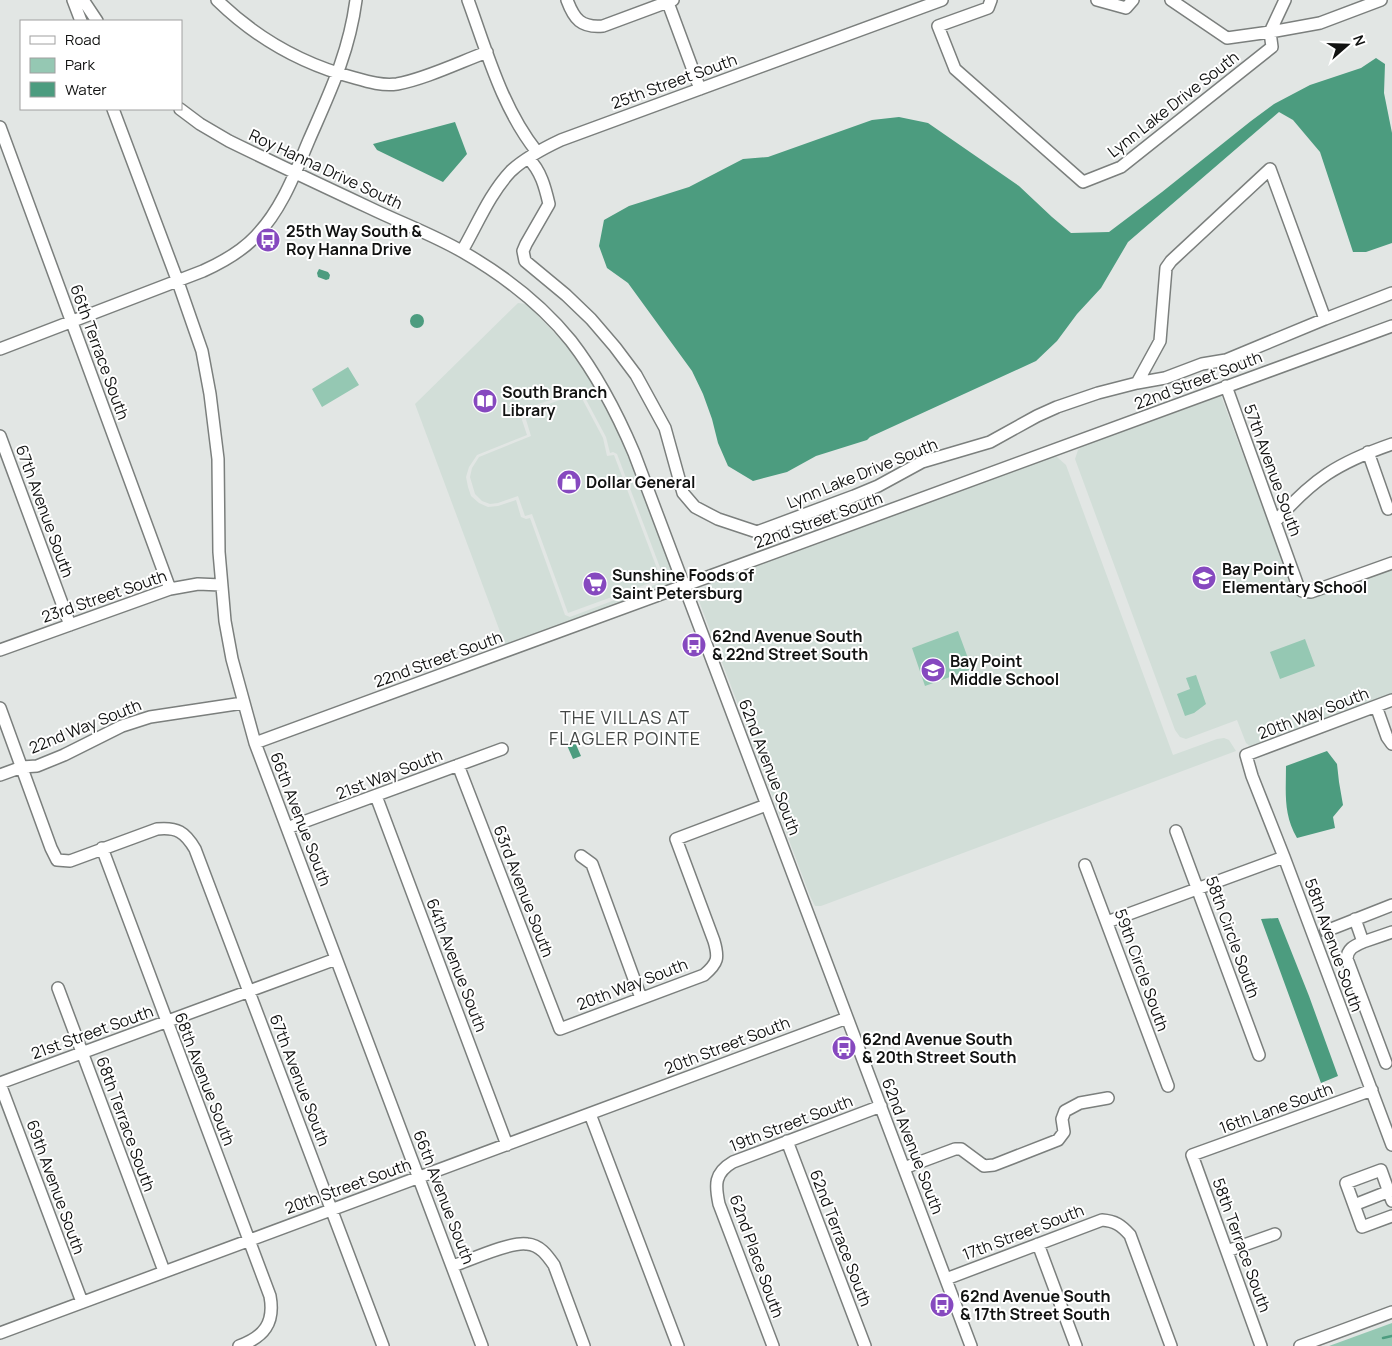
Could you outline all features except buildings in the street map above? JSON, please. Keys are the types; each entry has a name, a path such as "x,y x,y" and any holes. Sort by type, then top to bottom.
{"street":[{"path":"73,0 81,20"},
{"path":"83,0 96,20"},
{"path":"217,0 233,16 260,36 304,60 338,73 380,84 396,84 412,80 487,52"},
{"path":"0,349 178,282 223,262 238,253 256,236 276,212 338,73 352,28 356,0"},
{"path":"468,0 507,104 533,155"},
{"path":"567,0 571,11 581,23 592,27 603,26 669,1 700,89"},
{"name":"25th Street South","path":"462,252 496,191 512,171 533,155 561,140 942,0"},
{"name":"Lynn Lake Drive South","path":"991,0 988,8 938,26 954,68 1083,182 1121,168 1258,59 1272,47 1270,32"},
{"path":"1096,0 1126,8 1133,0"},
{"name":"Lynn Lake Drive South","path":"1171,0 1226,38 1320,23 1381,0"},
{"path":"1270,32 1285,0"},
{"name":"66th Avenue South","path":"113,110 202,350 210,394 218,459 221,585 225,621 243,703 255,743 482,1346"},
{"name":"Roy Hanna Drive South","path":"181,110 200,124 229,141 462,252"},
{"name":"66th Terrace South","path":"0,128 170,588"},
{"name":"Lynn Lake Drive South","path":"533,155 536,167 545,186 549,204 526,244 524,252 526,262 566,295 591,319 636,375 665,428 683,493 695,507 718,520 757,532 878,486 922,462 990,442 1057,407 1098,393 1165,378 1202,364 1226,360 1325,319"},
{"path":"1137,383 1160,341 1166,268 1171,261 1270,169 1325,319 1392,293"},
{"name":"62nd Avenue South","path":"462,252 502,278 529,299 570,340 606,392 621,422 971,1346"},
{"name":"22nd Street South","path":"255,743 1392,326"},
{"name":"57th Avenue South","path":"1226,386 1298,586 1302,591 1311,592 1392,563"},
{"name":"67th Avenue South","path":"0,436 70,624"},
{"path":"1275,522 1294,500 1313,483 1347,461 1392,444"},
{"path":"1368,452 1388,508"},
{"name":"23rd Street South","path":"0,650 170,588 198,584 221,585"},
{"name":"20th Way South","path":"1246,756 1392,700"},
{"name":"22nd Way South","path":"0,775 22,767 37,766 64,755 122,726 150,717 243,703"},
{"path":"1376,706 1387,737 1392,744"},
{"path":"0,708 50,848 57,860 70,861 102,848"},
{"name":"21st Way South","path":"287,828 502,749"},
{"name":"58th Avenue South","path":"1246,756 1392,1145"},
{"name":"63rd Avenue South","path":"458,765 560,1029"},
{"name":"64th Avenue South","path":"376,796 507,1145"},
{"name":"20th Way South","path":"560,1029 704,974 714,966 718,954 676,839 766,805"},
{"name":"67th Avenue South","path":"102,848 157,829 166,828 179,831 188,836 195,849 332,1209 382,1346"},
{"name":"58th Circle South","path":"1176,831 1259,1055"},
{"name":"68th Avenue South","path":"102,848 270,1296 272,1308 269,1322 263,1333 251,1342 239,1346"},
{"path":"581,856 592,864 641,998"},
{"path":"1107,922 1284,857"},
{"name":"59th Circle South","path":"1085,865 1168,1086"},
{"path":"1326,931 1392,905"},
{"path":"1355,919 1363,942"},
{"path":"1386,1063 1347,959 1347,953 1351,947 1392,932"},
{"name":"21st Street South","path":"0,1083 336,959"},
{"name":"68th Terrace South","path":"58,988 164,1271"},
{"name":"20th Street South","path":"0,1332 847,1018"},
{"name":"69th Avenue South","path":"0,1083 82,1302"},
{"name":"16th Lane South","path":"1192,1155 1372,1090"},
{"path":"904,1168 962,1149 984,1166 994,1165 1058,1140 1064,1132 1062,1119 1065,1111 1080,1103 1108,1098"},
{"name":"19th Street South","path":"718,1176 724,1167 733,1162 881,1106"},
{"path":"590,1114 678,1346"},
{"name":"62nd Terrace South","path":"787,1141 865,1346"},
{"name":"58th Terrace South","path":"1192,1155 1261,1346"},
{"path":"1354,1204 1391,1195 1381,1170 1346,1183 1362,1227 1392,1216"},
{"name":"62nd Place South","path":"718,1176 716,1188 719,1204 772,1346"},
{"name":"17th Street South","path":"946,1279 1102,1220 1112,1220 1122,1225 1130,1235 1171,1346"},
{"path":"1227,1251 1275,1234"},
{"path":"453,1266 514,1244 528,1244 539,1248 554,1265 584,1346"},
{"path":"1038,1244 1076,1346"},
{"path":"1300,1346 1392,1312"}],"shaded area":[{"path":"518,303 527,304 576,356 611,412 641,484 677,585 505,645 415,404","holes":["578,390 582,392 606,437 610,453 617,454 664,578 662,582 570,617 565,615 530,518 521,517 516,500 488,507 479,503 471,496 466,477 469,467 477,455 527,435 520,414 522,410"]},
{"path":"579,393 603,438 607,456 614,455 661,579 568,613 532,514 525,516 518,496 498,503 490,504 482,501 475,494 470,477 472,468 479,457 531,436 524,413"},
{"name":"Bay Point Elementary School","path":"1221,396 1293,588 1298,595 1305,598 1312,597 1392,569 1392,695 1251,747 1246,743 1237,720 1186,739 1180,737 1175,730 1075,459 1078,450 1083,446"},
{"name":"Bay Point Middle School","path":"1051,456 1057,457 1066,465 1173,755 1224,738 1229,740 1236,751 821,906 815,906 699,601 698,594 702,589 721,578"}],"green space":[{"path":"348,367 359,385 322,407 312,389"},
{"path":"958,631 972,669 925,686 912,648"},
{"path":"1305,639 1315,666 1280,679 1270,652"},
{"path":"1196,675 1206,704 1194,713 1185,716 1177,694 1190,689 1186,678"},
{"path":"1392,1323 1392,1346 1329,1346"}],"water":[{"path":"1376,58 1385,64 1384,93 1392,133 1392,243 1366,252 1353,252 1320,152 1293,120 1279,112 1128,242 1101,288 1077,314 1057,341 1036,361 867,440 816,456 787,472 753,481 728,466 718,443 703,394 692,371 628,283 607,268 599,246 604,220 629,206 689,187 743,159 768,157 872,120 899,117 928,123 1019,186 1071,233 1109,232 1274,104 1310,85 1361,68"},
{"path":"455,122 467,154 443,182 377,150 373,144"},
{"path":"319,269 328,272 330,275 329,279 326,280 318,277"},
{"path":"414,314 420,314 424,321 420,328 414,328 410,324 410,318"},
{"path":"574,740 581,756 573,759 566,743"},
{"path":"1327,751 1337,764 1343,805 1333,817 1335,828 1297,838 1287,812 1286,766"},
{"path":"1278,918 1338,1076 1321,1083 1261,919"}],"waterway":[{"path":"1383,1338 1392,1336"}],"place":[{"name":"25th Way South & Roy Hanna Drive","path":"268,240"},
{"name":"South Branch Library","path":"485,401"},
{"name":"Dollar General","path":"569,482"},
{"name":"Bay Point Elementary School","path":"1204,578"},
{"name":"Sunshine Foods of Saint Petersburg","path":"595,584"},
{"name":"62nd Avenue South & 22nd Street South","path":"694,645"},
{"name":"Bay Point Middle School","path":"933,670"},
{"name":"62nd Avenue South & 20th Street South","path":"844,1048"},
{"name":"62nd Avenue South & 17th Street South","path":"942,1305"}],"district":[{"name":"THE VILLAS AT FLAGLER POINTE","path":"625,728"}]}
